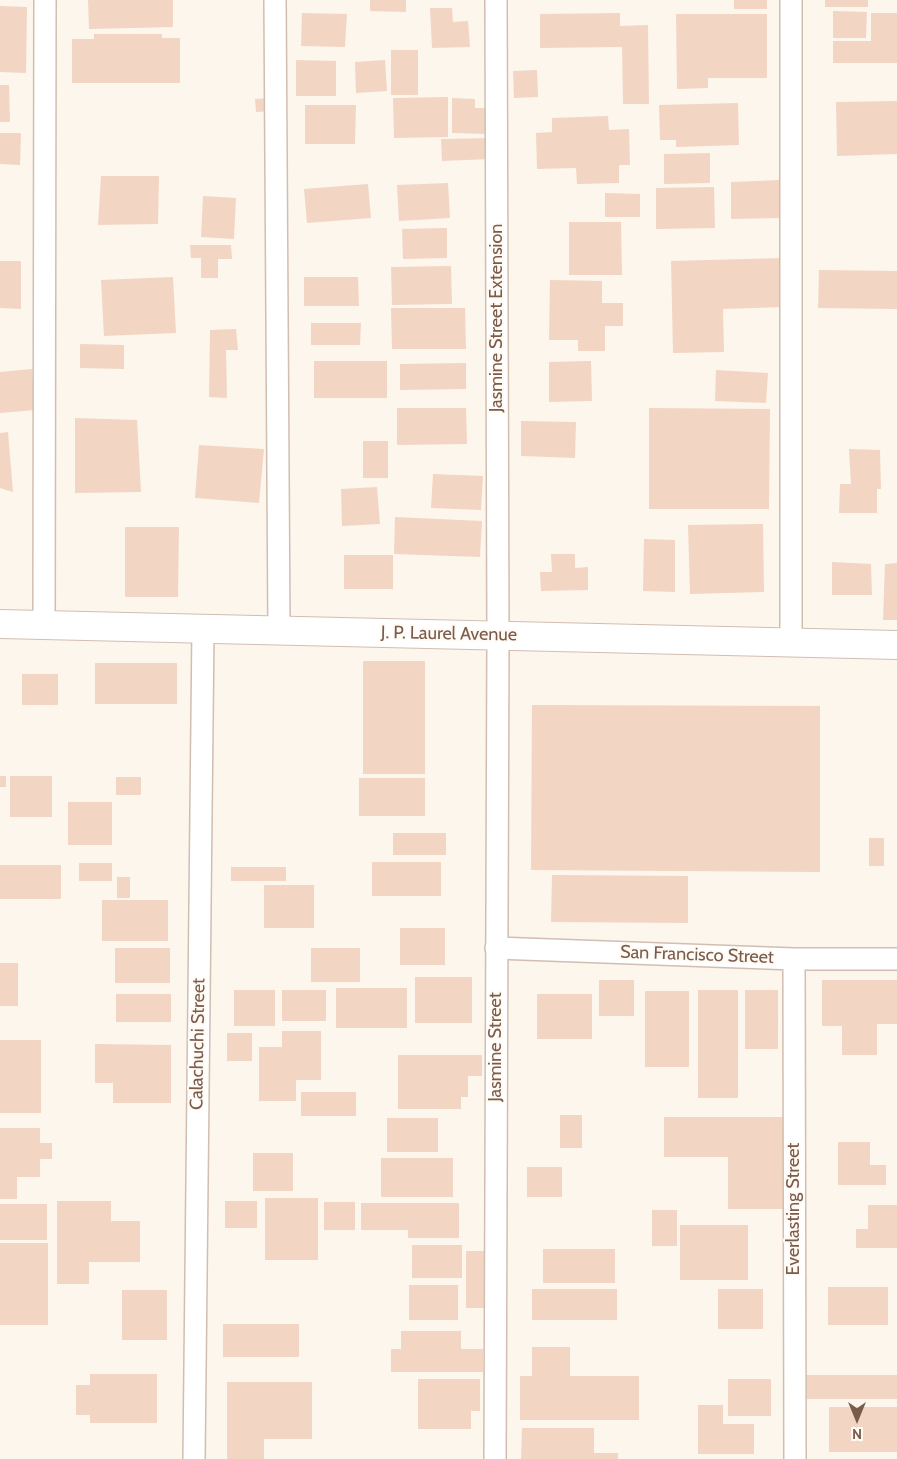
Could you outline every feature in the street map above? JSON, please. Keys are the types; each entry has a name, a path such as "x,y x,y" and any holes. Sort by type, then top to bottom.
{"street":[{"path":"44,625 45,0"},
{"path":"275,0 279,630"},
{"name":"Jasmine Street Extension","path":"496,0 498,636"},
{"path":"791,643 792,0"},
{"name":"J. P. Laurel Avenue","path":"0,624 897,645"},
{"name":"Calachuchi Street","path":"194,1459 202,628"},
{"name":"Jasmine Street","path":"495,1459 498,636"},
{"name":"San Francisco Street","path":"496,948 794,959 897,960"},
{"name":"Everlasting Street","path":"794,959 795,1459"}],"building":[{"path":"88,0 173,0 173,27 89,29"},
{"path":"370,0 406,0 406,12 370,11"},
{"path":"734,0 767,0 767,9 734,9"},
{"path":"825,0 868,0 868,7 825,7"},
{"path":"0,6 27,7 26,73 0,72"},
{"path":"430,8 452,8 453,22 468,21 470,47 432,48"},
{"path":"833,11 867,12 866,38 833,38"},
{"path":"302,13 347,14 345,47 301,46"},
{"path":"620,13 620,26 648,25 649,104 623,104 622,47 540,48 540,14"},
{"path":"871,13 897,13 897,63 833,63 833,41 871,41"},
{"path":"676,14 767,14 767,78 708,78 708,88 677,89"},
{"path":"94,34 162,34 162,38 180,38 180,83 72,83 72,39 94,39"},
{"path":"391,50 418,50 418,95 391,95"},
{"path":"296,60 336,61 336,96 296,96"},
{"path":"385,60 387,91 356,93 355,62"},
{"path":"537,70 538,97 514,98 513,71"},
{"path":"0,85 9,85 10,122 0,122"},
{"path":"448,97 448,137 394,138 393,98"},
{"path":"272,98 272,111 256,112 255,99"},
{"path":"452,98 475,99 475,108 486,108 486,134 452,133"},
{"path":"897,101 897,154 837,156 836,102"},
{"path":"738,103 739,145 676,147 676,140 660,140 659,105"},
{"path":"305,105 356,105 355,144 305,144"},
{"path":"608,116 609,130 629,129 630,165 619,165 619,183 577,184 576,168 537,169 536,133 552,132 552,118"},
{"path":"0,133 21,133 20,165 0,164"},
{"path":"490,138 490,159 442,161 441,139"},
{"path":"710,153 710,183 664,184 664,154"},
{"path":"101,176 159,176 158,224 98,225"},
{"path":"780,180 781,218 731,219 731,182"},
{"path":"448,183 450,218 399,221 397,185"},
{"path":"368,184 371,218 307,223 304,189"},
{"path":"714,187 715,228 656,229 656,188"},
{"path":"605,193 640,194 640,217 605,217"},
{"path":"203,196 236,198 234,239 201,237"},
{"path":"569,222 621,222 622,275 569,275"},
{"path":"447,228 447,258 403,259 402,229"},
{"path":"190,245 231,245 232,259 218,259 218,278 201,278 201,258 191,258"},
{"path":"783,258 784,307 723,309 724,352 673,353 671,261"},
{"path":"0,261 21,261 21,309 0,308"},
{"path":"451,266 452,304 392,305 391,267"},
{"path":"819,270 897,271 897,309 818,308"},
{"path":"173,277 176,333 104,336 101,280"},
{"path":"304,277 358,277 359,306 304,306"},
{"path":"550,280 602,281 602,303 623,303 623,326 605,326 605,351 578,351 578,340 549,340"},
{"path":"391,308 465,308 466,349 392,349"},
{"path":"311,323 361,323 360,345 311,345"},
{"path":"236,329 238,350 226,350 227,398 209,397 210,330"},
{"path":"80,344 124,345 124,369 80,368"},
{"path":"314,361 387,361 387,398 314,398"},
{"path":"591,361 592,401 549,402 549,362"},
{"path":"466,363 466,389 400,390 400,364"},
{"path":"32,369 35,410 0,413 0,372"},
{"path":"716,370 768,373 766,403 715,401"},
{"path":"397,408 466,408 467,444 397,445"},
{"path":"649,408 770,409 769,509 649,509"},
{"path":"75,418 137,420 141,492 75,493"},
{"path":"521,421 576,422 575,458 521,456"},
{"path":"8,432 13,492 0,488 0,433"},
{"path":"363,441 388,441 388,478 363,478"},
{"path":"199,445 264,449 259,503 195,498"},
{"path":"849,449 880,450 881,489 877,489 877,513 839,513 840,484 851,484"},
{"path":"433,474 483,476 481,510 431,508"},
{"path":"377,487 380,524 342,526 341,489"},
{"path":"395,517 482,521 480,557 394,554"},
{"path":"763,524 764,592 690,594 688,525"},
{"path":"125,527 179,527 178,597 125,597"},
{"path":"644,539 675,540 675,592 643,591"},
{"path":"551,554 575,554 575,568 588,567 588,590 541,591 540,572 552,572"},
{"path":"344,555 393,555 393,589 344,589"},
{"path":"832,562 871,564 872,595 832,595"},
{"path":"897,563 897,620 883,620 885,564"},
{"path":"363,661 425,661 425,774 363,774"},
{"path":"95,663 177,663 177,704 95,704"},
{"path":"22,674 58,674 58,705 22,705"},
{"path":"532,705 820,706 820,872 531,870"},
{"path":"0,776 6,776 6,787 0,787"},
{"path":"10,776 52,776 52,817 10,817"},
{"path":"116,777 141,777 141,795 116,795"},
{"path":"359,778 425,778 425,816 359,816"},
{"path":"68,802 112,802 112,845 68,845"},
{"path":"393,833 446,833 446,855 393,855"},
{"path":"869,838 884,838 884,866 869,866"},
{"path":"372,862 441,862 441,896 372,896"},
{"path":"79,863 112,863 112,881 79,881"},
{"path":"0,865 61,865 61,899 0,899"},
{"path":"231,867 286,867 286,881 231,881"},
{"path":"552,875 688,876 688,923 551,922"},
{"path":"117,877 130,877 130,898 117,898"},
{"path":"264,885 314,885 314,928 264,928"},
{"path":"102,900 168,900 168,941 102,941"},
{"path":"400,928 445,928 445,965 400,965"},
{"path":"115,948 170,948 170,983 115,983"},
{"path":"311,948 360,948 360,982 311,982"},
{"path":"0,963 18,963 18,1006 0,1006"},
{"path":"415,977 472,977 472,1023 415,1023"},
{"path":"599,980 634,980 634,1016 599,1016"},
{"path":"822,980 897,980 897,1024 877,1024 877,1055 842,1055 842,1026 822,1026"},
{"path":"336,988 407,988 407,1028 336,1028"},
{"path":"234,990 275,990 275,1026 234,1026"},
{"path":"282,990 326,990 326,1021 282,1021"},
{"path":"698,990 738,990 738,1098 698,1098"},
{"path":"745,990 778,990 778,1049 745,1049"},
{"path":"645,991 689,991 689,1067 645,1067"},
{"path":"116,994 171,994 171,1022 116,1022"},
{"path":"537,994 592,994 592,1039 537,1039"},
{"path":"282,1031 321,1031 321,1080 296,1080 296,1101 259,1101 259,1047 282,1047"},
{"path":"227,1033 252,1033 252,1061 227,1061"},
{"path":"0,1040 41,1040 41,1113 0,1113"},
{"path":"95,1044 171,1045 171,1103 113,1103 113,1083 95,1083"},
{"path":"398,1055 482,1055 482,1076 468,1076 468,1097 461,1097 461,1109 398,1109"},
{"path":"301,1092 356,1092 356,1116 301,1116"},
{"path":"560,1115 582,1115 582,1148 560,1148"},
{"path":"664,1117 784,1117 784,1209 728,1209 728,1157 664,1157"},
{"path":"387,1118 438,1118 438,1152 387,1152"},
{"path":"0,1128 40,1128 40,1143 52,1143 52,1159 40,1159 40,1177 17,1177 17,1199 0,1199"},
{"path":"838,1142 870,1142 870,1165 886,1165 886,1185 838,1185"},
{"path":"253,1153 293,1153 293,1191 253,1191"},
{"path":"381,1158 453,1158 453,1197 381,1197"},
{"path":"527,1167 562,1167 562,1197 527,1197"},
{"path":"265,1198 318,1198 318,1260 265,1260"},
{"path":"57,1201 111,1201 111,1221 140,1221 140,1262 89,1262 89,1284 57,1284"},
{"path":"225,1201 257,1201 257,1228 225,1228"},
{"path":"324,1202 355,1202 355,1230 324,1230"},
{"path":"361,1203 459,1203 459,1238 408,1238 408,1230 361,1230"},
{"path":"0,1204 47,1204 47,1240 0,1240"},
{"path":"868,1205 897,1205 897,1248 856,1248 856,1229 868,1229"},
{"path":"652,1210 677,1210 677,1246 652,1246"},
{"path":"680,1225 748,1225 748,1280 680,1280"},
{"path":"0,1243 48,1243 48,1325 0,1325"},
{"path":"412,1245 462,1245 462,1278 412,1278"},
{"path":"543,1249 615,1249 615,1283 543,1283"},
{"path":"466,1251 485,1251 485,1308 466,1308"},
{"path":"409,1285 458,1285 458,1320 409,1320"},
{"path":"828,1287 888,1287 888,1325 828,1325"},
{"path":"532,1289 617,1289 617,1320 532,1320"},
{"path":"718,1289 763,1289 763,1329 718,1329"},
{"path":"122,1290 167,1290 167,1340 122,1340"},
{"path":"223,1324 299,1324 299,1357 223,1357"},
{"path":"401,1331 461,1331 461,1349 483,1349 483,1372 391,1372 391,1349 401,1349"},
{"path":"532,1347 570,1347 570,1376 639,1376 639,1420 520,1420 520,1376 532,1376"},
{"path":"90,1374 157,1374 157,1423 90,1423 90,1415 76,1415 76,1385 90,1385"},
{"path":"806,1375 897,1375 897,1399 806,1399"},
{"path":"418,1379 480,1379 480,1411 471,1411 471,1429 418,1429"},
{"path":"728,1379 771,1379 771,1416 728,1416"},
{"path":"227,1382 312,1382 312,1439 264,1439 264,1459 227,1459"},
{"path":"698,1405 723,1405 723,1424 754,1424 754,1454 698,1454"},
{"path":"829,1407 897,1407 897,1452 829,1452"},
{"path":"522,1428 594,1428 594,1453 618,1453 618,1459 521,1459"}]}
